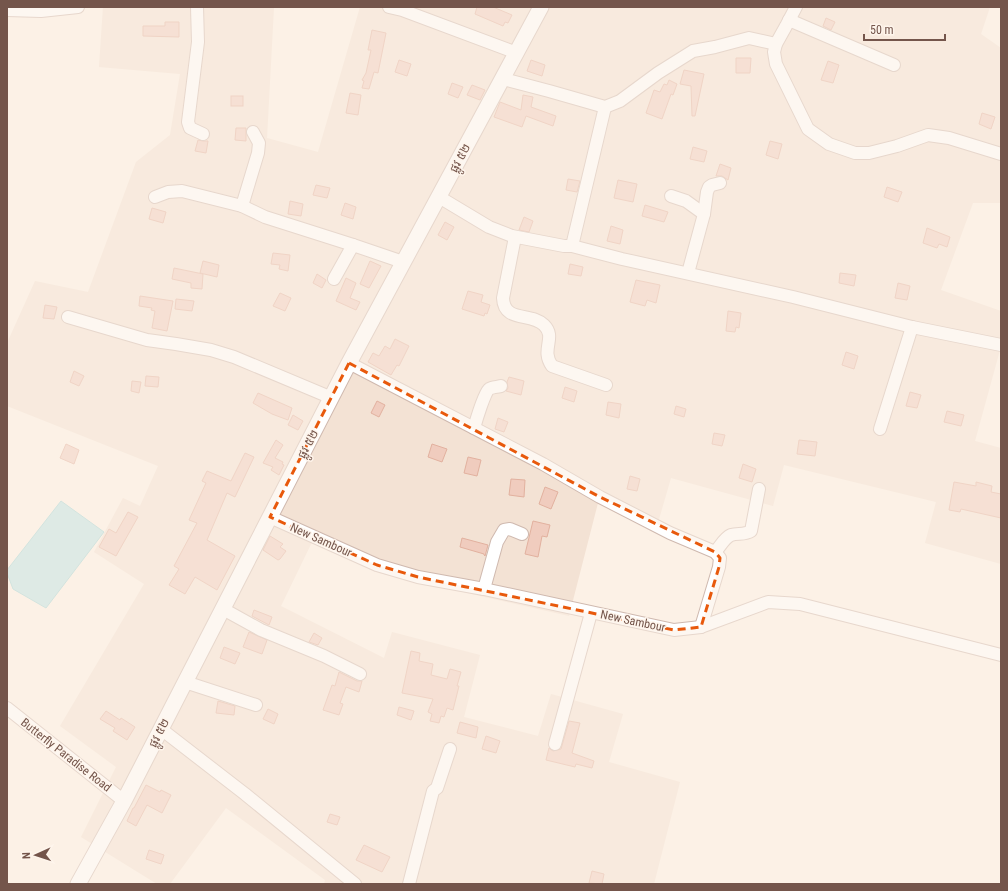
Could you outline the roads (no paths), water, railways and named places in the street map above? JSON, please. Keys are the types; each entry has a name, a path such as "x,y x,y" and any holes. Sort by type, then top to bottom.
{"street":[{"path":"7,10 78,7"},
{"path":"197,7 198,42 188,122 190,128 203,134"},
{"path":"389,7 402,10 517,53"},
{"name":"ផ្លូវ ៥២","path":"78,884 124,801 349,363 541,7"},
{"path":"796,7 776,44 774,52 776,64 808,129 829,144 855,153 869,153 897,146 928,135 949,138 1001,154"},
{"path":"789,20 894,65"},
{"path":"502,79 605,108 620,101 658,73 693,51 749,38 776,44"},
{"path":"572,246 605,108"},
{"path":"242,206 258,153 259,143 253,132"},
{"path":"688,273 704,214 707,192 709,187 720,183"},
{"path":"156,197 168,192 182,191 242,206 265,217 403,262"},
{"path":"671,196 686,201 704,214"},
{"path":"439,197 489,227 515,236 564,246 572,246 622,259 793,297 912,327 1001,345"},
{"path":"515,236 503,298 504,308 509,313 542,323 548,329 550,336 547,351 548,359 552,366 606,385"},
{"path":"334,279 353,245"},
{"path":"68,317 147,340 211,350 234,357 332,398"},
{"path":"880,429 912,327"},
{"path":"349,363 543,464 600,497 670,533 715,552 720,558 719,567 701,627"},
{"path":"474,428 486,392 490,388 501,386"},
{"path":"715,552 725,539 751,531 760,489"},
{"name":"New Sambour","path":"270,517 377,564 418,577 484,589 674,630 701,627 768,602 800,604 1001,654"},
{"path":"484,589 498,542 504,530 510,529 522,534"},
{"path":"223,609 261,630 324,656 360,674"},
{"path":"556,744 591,613"},
{"path":"185,682 256,705"},
{"name":"Butterfly Paradise Road","path":"7,708 124,801"},
{"path":"161,729 245,794 355,884"},
{"path":"409,884 433,791 437,788 450,749"}],"water":[{"path":"61,501 104,532 46,608 13,589 7,570"}]}
